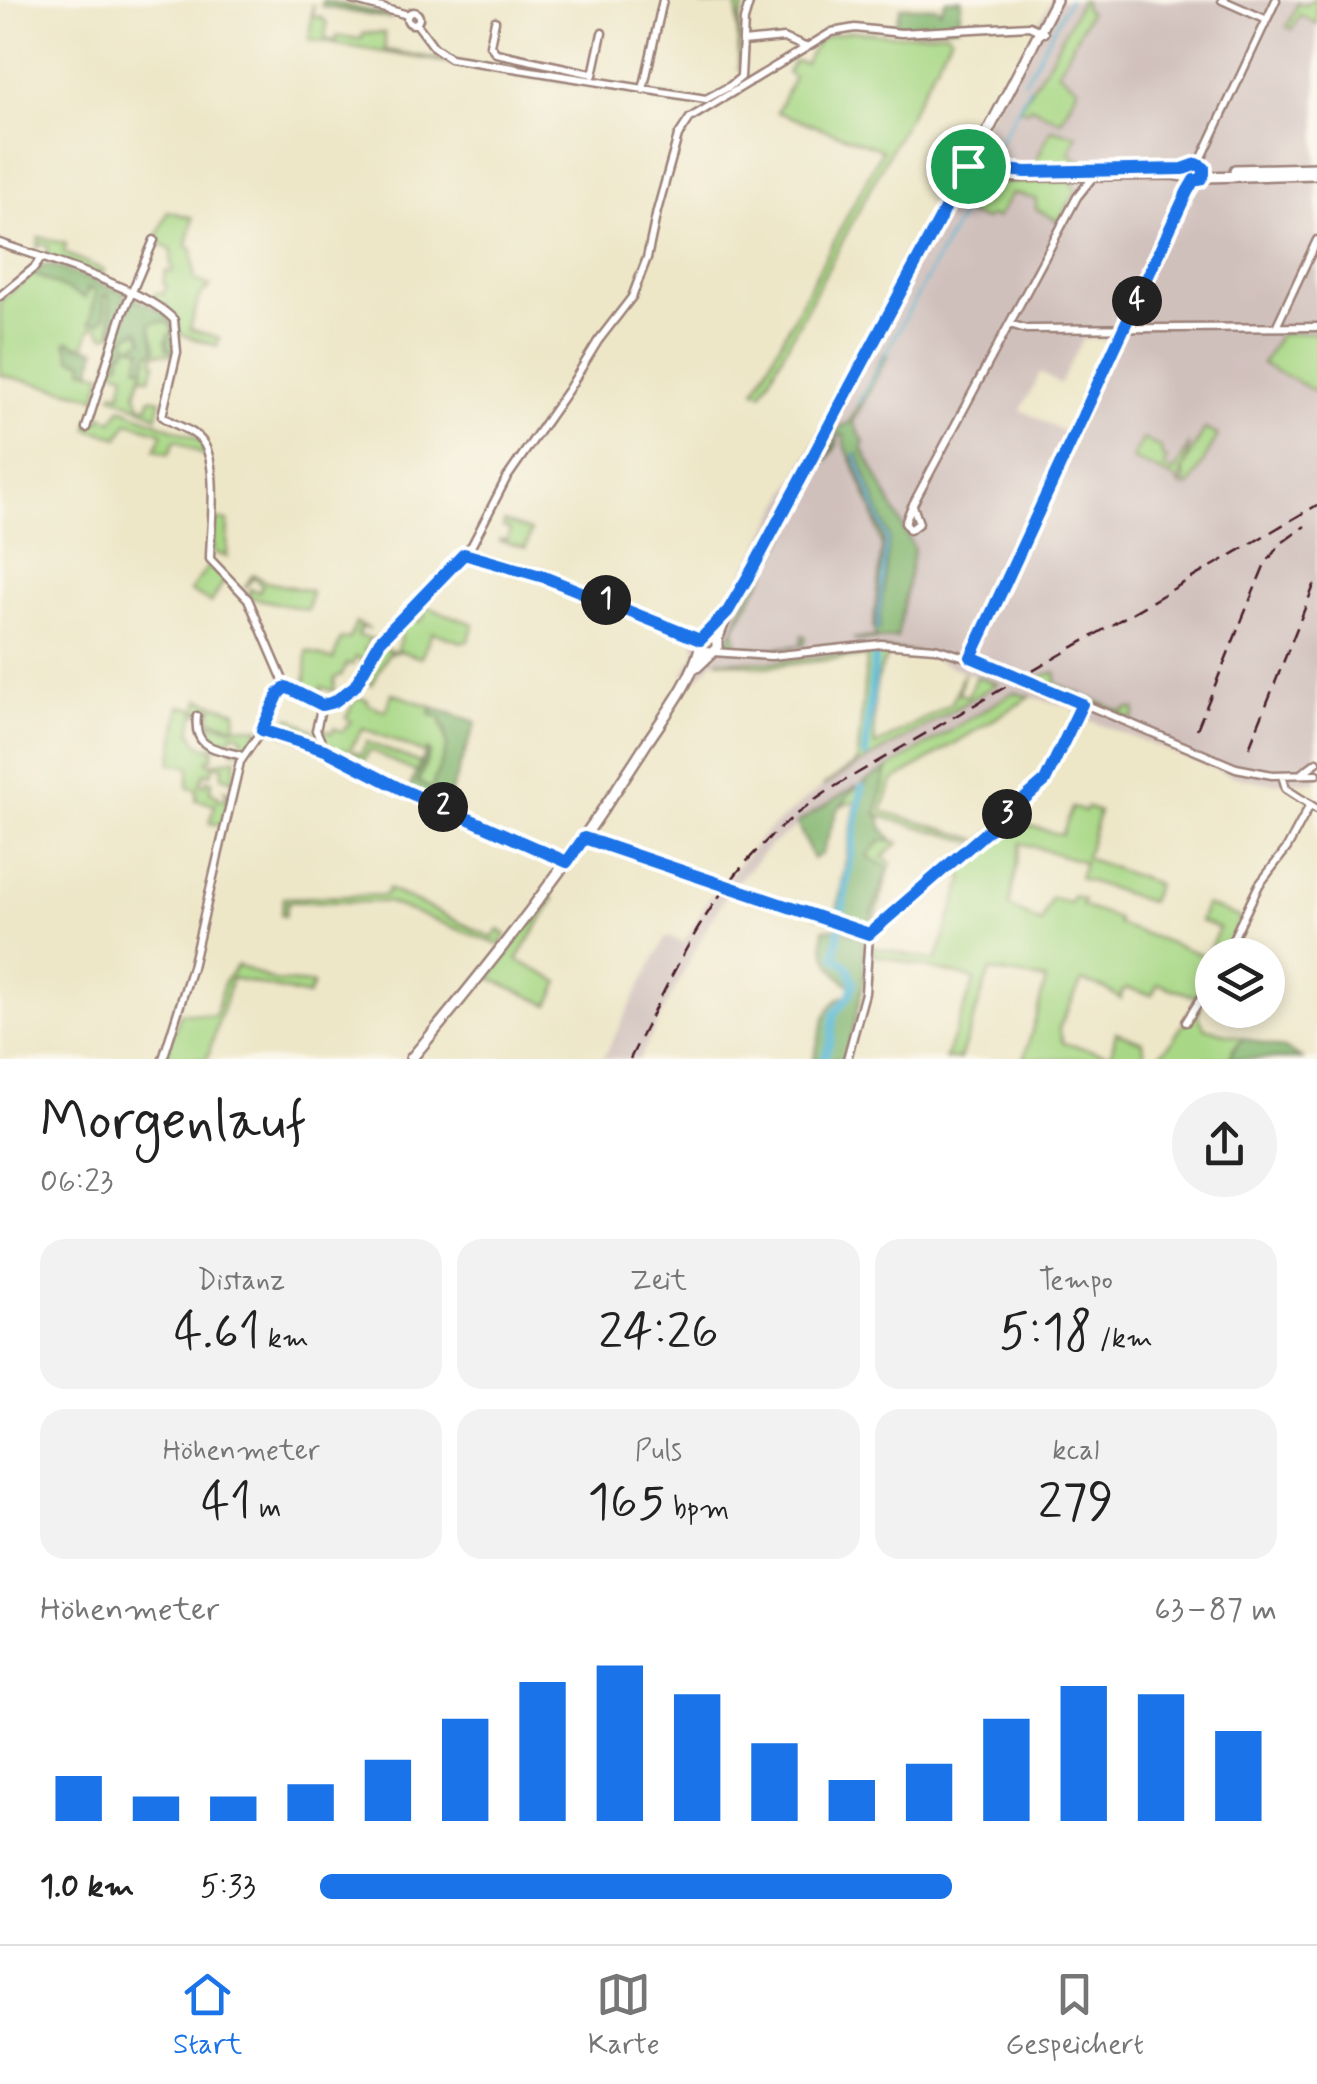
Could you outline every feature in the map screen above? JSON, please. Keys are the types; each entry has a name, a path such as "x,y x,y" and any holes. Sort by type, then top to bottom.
{"main road":[{"path":"960,188 976,170 1059,0"},
{"path":"410,1059 495,959 567,862 709,645 960,188 976,170 1042,32"},
{"path":"976,170 1091,175 1317,171"}],"street":[{"path":"352,0 419,18 416,24 434,47 450,58 593,78"},
{"path":"412,14 420,0"},
{"path":"643,90 663,0"},
{"path":"495,21 490,45 496,53 643,90 710,98 740,77 744,20 750,0"},
{"path":"1222,0 1267,20"},
{"path":"971,657 1276,0"},
{"path":"0,242 103,279 166,311 176,323 177,352 162,416 196,436 206,448 210,470 210,559 248,598 286,687 322,705 334,702 355,686 380,641 464,554 506,479 638,287 670,162 684,124 828,33 851,28 900,33 1029,26 1042,32"},
{"path":"593,78 602,32"},
{"path":"743,42 784,38 807,47"},
{"path":"914,506 1091,175"},
{"path":"86,428 130,294 154,240"},
{"path":"1276,327 1317,240"},
{"path":"0,296 40,259"},
{"path":"1010,324 1026,329 1317,327"},
{"path":"464,554 544,577 732,653 771,656 891,644 935,648 971,657 1218,762 1254,772 1317,774"},
{"path":"163,1059 192,967 242,756 286,687"},
{"path":"847,1059 865,993 869,934 1045,781 1082,704"},
{"path":"322,705 316,730 325,750"},
{"path":"197,716 196,734 202,743 242,756"},
{"path":"262,730 325,750 403,790 567,862"},
{"path":"1298,775 1317,762"},
{"path":"1234,938 1259,885 1314,807 1286,789 1282,775"},
{"path":"584,838 869,934"},
{"path":"1186,1022 1195,1008"}],"shaded area":[{"path":"1051,0 1317,0 1317,781 1272,783 1232,776 1081,717 1073,707 1014,693 837,797 771,845 732,887 710,921 639,1059 603,1059 665,938 684,942 708,900 766,832 823,786 996,685 918,653 887,650 772,662 717,658 691,685 684,673 696,653 697,634 715,623","holes":["1083,339 1105,339 1109,344 1069,434 1021,410 1040,373 1060,384"]}],"green space":[{"path":"323,0 390,16 390,19 325,7"},
{"path":"703,0 746,0 740,20 739,71 737,4 703,5"},
{"path":"946,0 962,0 958,26 911,30 904,24 895,26 901,7 936,7 940,11"},
{"path":"1081,0 1085,0 1084,7 1089,13 1058,72 1078,87 1061,121 1030,106 1027,111 1019,108 1050,60"},
{"path":"1317,0 1317,24 1300,15 1292,29 1287,27 1298,3 1305,5"},
{"path":"313,4 313,16 327,23 325,39 362,39 363,33 385,33 385,50 706,104 671,104 671,100 664,98 309,40"},
{"path":"853,31 896,35 946,32 951,36 762,393 755,391 882,150 777,112 794,77 787,73 794,61 805,63 823,38"},
{"path":"1051,129 1077,135 1069,154 1089,165 1034,165"},
{"path":"1072,181 1076,191 1059,221 1036,209 1036,199 1012,193 997,218 989,216 985,220 965,213 982,183"},
{"path":"168,211 193,218 187,246 192,250 195,280 211,286 199,297 190,329 219,338 217,346 180,334 167,304 163,307 149,298 158,293 163,295 166,271 172,272 174,268 172,251 156,240"},
{"path":"39,237 66,244 64,253 104,270 102,276 47,257 48,246 42,244 37,248"},
{"path":"51,265 126,293 115,336 108,294 103,296 106,316 99,323 90,323 96,291 88,288 85,298 33,274 42,266"},
{"path":"33,274 85,297 89,288 97,291 91,323 106,316 103,296 108,294 112,334 104,336 98,327 91,328 84,347 73,344 85,362 84,369 103,374 96,397 0,375 0,301"},
{"path":"133,298 161,311 167,316 174,330 174,352 166,348 168,334 173,333 170,324 150,324 156,349 148,355 144,369 137,366 142,349 132,346 143,340 139,330 126,336 128,345 121,352 120,363 109,363"},
{"path":"149,323 170,323 174,333 165,341 174,355 155,353 150,378 143,376 143,371 136,394 140,405 148,406 150,398 161,400 157,416 112,395 121,393 125,374 111,368 112,364 120,363 121,352 128,346 126,335 139,330 143,334 144,369"},
{"path":"1317,332 1317,392 1262,364 1280,334"},
{"path":"66,342 96,350 91,371 83,369 84,362 71,359"},
{"path":"883,354 888,355 853,422 914,549 897,638 854,639 876,637 873,628 882,546 844,435 838,436 837,445 825,463 841,426 849,423","holes":["858,454 889,538 879,630 875,629 884,538 853,456"]},
{"path":"121,408 194,437 202,444 206,457 175,440 169,454 155,450 163,433 128,422 119,438 88,429 91,418 100,421 102,415 112,421"},
{"path":"1205,429 1218,435 1186,487 1183,469"},
{"path":"1143,439 1161,448 1167,459 1164,467 1174,472 1189,445 1181,486 1174,478 1132,459"},
{"path":"826,445 829,446 801,502 772,545"},
{"path":"799,512 734,630 738,647 801,645 802,635 806,637 804,645 765,652 732,648 728,641 744,603"},
{"path":"213,519 228,521 227,557 213,552"},
{"path":"504,522 531,531 526,548 499,541 507,540 510,530 503,527"},
{"path":"209,565 225,579 211,603 190,591"},
{"path":"253,574 266,582 311,591 308,610 249,597 250,589 259,592 262,586 254,577 244,589"},
{"path":"418,604 474,624 468,641 432,632 421,658 396,652 401,636 396,627 406,618 408,622 412,615 419,622 425,616"},
{"path":"356,623 370,629 361,627 358,636 377,640 369,641 364,650 370,654 365,667 363,659 356,657 335,678 334,691 321,687 317,700 305,693 307,651 333,660 341,639 349,639"},
{"path":"378,647 396,652 388,654 372,685 362,681"},
{"path":"887,649 919,653 890,653 884,662 875,698 875,746 952,703 964,672 959,694 968,696 976,676 997,684 823,786 857,763 867,656 764,667 716,660 772,662","holes":["873,656 877,657 867,753 863,755"]},
{"path":"1056,672 1056,684 1124,713 1126,709 1135,709 1134,717 1128,719 1033,678"},
{"path":"1014,692 1030,697 892,782 882,811 977,839 973,842 876,815 887,769"},
{"path":"392,693 432,707 430,714 442,719 447,748 431,789 418,782 430,753 427,750 424,753 363,728 346,756 344,749 339,751 323,741 318,727 332,733 334,728 342,732 351,721 346,718 356,697 386,711"},
{"path":"199,699 236,711 235,726 260,728 243,751 232,750 234,744 241,745 243,736 233,733 229,741 223,739 219,746 213,745 214,731 207,721 234,726 210,719 213,707 198,714"},
{"path":"180,706 196,709 191,731 199,745 214,749 212,758 207,760 209,764 236,758 233,784 222,776 223,766 214,765 200,784 205,786 207,780 212,781 210,792 218,795 218,799 226,799 223,789 230,792 223,825 210,823 215,804 196,800 197,789 188,787 190,766 171,764"},
{"path":"432,707 476,722 446,805 409,789 427,750 430,752 418,782 431,789 447,748 445,727 441,726 442,719 430,714"},
{"path":"290,717 313,730 316,744 282,733"},
{"path":"367,742 420,763 417,773 370,750 361,765 348,758 354,751 360,755"},
{"path":"887,769 876,814 894,842 882,840 867,856 888,868 866,931 842,925 866,781"},
{"path":"866,781 859,789 838,923 812,914 836,917 856,802 841,805 847,794"},
{"path":"856,786 837,811 822,854 813,859 797,823"},
{"path":"1086,807 1099,812 1086,858 1157,884 1150,902 1079,878 1084,862 1021,843 1009,906 1041,923 1051,898 1071,903 1073,896 1084,900 1082,906 1118,919 1117,924 1195,952 1195,996 1158,984 1152,995 1127,988 1121,999 1082,981 1059,1028 1063,1043 1111,1055 1116,1032 1143,1042 1145,1057 1150,1059 1024,1059 1046,980 990,971 960,1059 945,1059 975,979 868,953 868,946 936,961 964,878 946,871 1006,819 1062,835 1072,808 1084,811"},
{"path":"882,840 899,843 883,857 891,863 874,924 867,929 888,868 867,856"},
{"path":"388,889 493,938 499,930 506,935 499,945 387,902 288,902 285,916 281,915 284,898 386,895"},
{"path":"550,896 554,899 517,960 560,982 549,1005 490,978"},
{"path":"1206,905 1240,920 1231,938 1214,938 1219,928 1200,921"},
{"path":"836,928 864,938 864,981 846,1059 813,1059 829,1010 834,1002 852,994 856,983 852,986 839,976 826,954 824,929"},
{"path":"238,965 274,981 313,984 308,996 232,978 207,1059 165,1059 181,1012 215,1016 224,982"},
{"path":"1195,1013 1195,1028 1243,1038 1230,1059 1155,1059"},
{"path":"1243,1038 1285,1049 1302,1059 1230,1059"}],"waterway":[{"path":"1025,81 1069,0"},
{"path":"996,148 1030,87"},
{"path":"858,404 978,184"},
{"path":"855,454 887,538 877,630"},
{"path":"865,755 875,656"},
{"path":"840,923 862,788"},
{"path":"824,1059 834,1014 850,995 854,983 848,967 835,956 839,930"}],"railway":[{"path":"630,1059 713,905 766,841 799,812 839,784 1317,505"},
{"path":"1197,729 1264,566 1279,545 1305,526"},
{"path":"1249,748 1317,578"}],"route":[{"path":"1197,164 1205,172 1187,192 971,657 1082,704 1050,774 1041,785 869,934 584,838 567,862 403,790 325,750 262,730 279,693 286,687 322,705 346,694 362,676 380,641 464,554 544,577 700,640 708,635 728,611 794,494 968,166 1026,172 1183,169 1197,164"}]}
